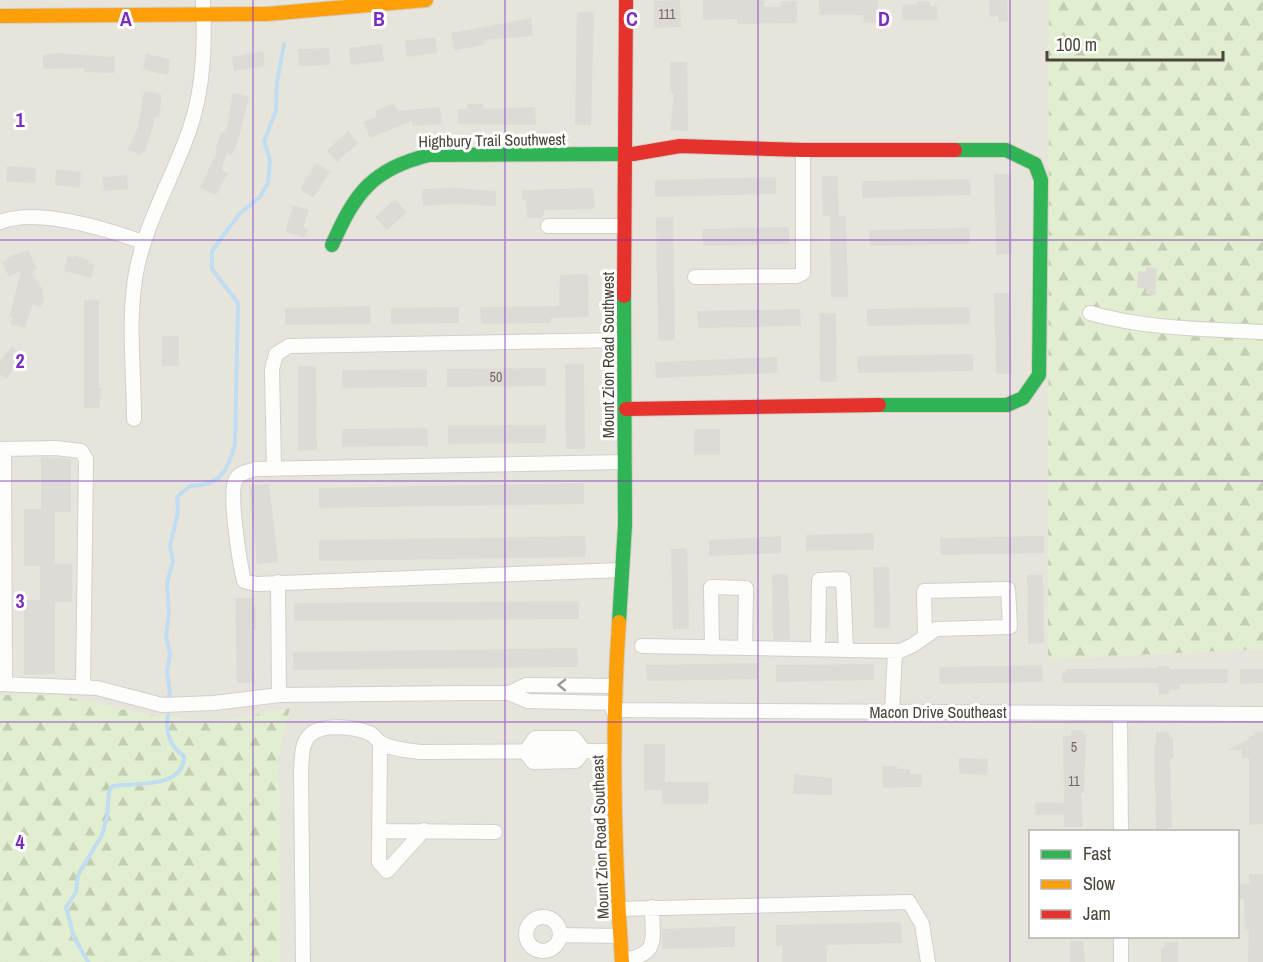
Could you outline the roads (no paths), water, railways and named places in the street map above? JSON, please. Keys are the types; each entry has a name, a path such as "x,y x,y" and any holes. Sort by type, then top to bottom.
{"street":[{"path":"0,16 203,7 311,12 426,0"},
{"name":"Mount Zion Road Southwest","path":"614,706 622,570 626,409 624,226 626,0"},
{"path":"134,419 134,297 143,242 196,108 202,73 203,7"},
{"name":"Highbury Trail Southwest","path":"332,245 348,208 361,189 380,171 404,160 429,155 625,155 680,146 803,150 1006,150 1035,164 1041,180 1039,375 1032,389 1023,399 1007,405 699,406 626,409"},
{"path":"695,277 796,276 803,273 803,150"},
{"path":"0,222 19,218 71,221 105,228 143,242"},
{"path":"548,226 624,226"},
{"path":"1090,314 1162,326 1263,332"},
{"path":"274,468 272,369 276,354 289,346 624,340"},
{"path":"83,687 86,459 81,451 56,448 0,451 4,458 3,684 97,688 162,705 214,704 279,695 509,693 526,685 616,687"},
{"path":"622,570 256,584 244,581 238,556 233,490 236,479 243,473 274,468 625,462"},
{"path":"818,649 819,580 843,579 846,650"},
{"path":"278,582 279,695"},
{"path":"711,648 711,586 746,588 746,648"},
{"path":"642,646 895,651 913,645 926,636 936,629 1010,627 1008,589 924,591 926,636"},
{"path":"892,712 895,651"},
{"name":"Macon Drive Southeast","path":"509,693 528,701 614,706 892,712 1263,714"},
{"name":"Mount Zion Road Southeast","path":"614,706 615,867 622,961"},
{"path":"1120,713 1121,830"},
{"path":"303,962 301,771 304,747 309,735 320,729 354,728 372,734 380,743 420,752 525,752"},
{"path":"525,752 535,738 552,750 576,761 584,751"},
{"path":"525,752 533,762 574,738 584,751"},
{"path":"380,743 379,862 387,870 424,830"},
{"path":"584,751 614,751"},
{"path":"379,831 495,832"},
{"path":"618,909 909,902 922,924 928,962"},
{"path":"622,961 642,957 649,951 653,937 652,907"},
{"path":"560,935 620,936"},
{"path":"1121,938 1121,962"}],"waterway":[{"path":"167,700 170,693 167,672 170,654 166,636 169,614 167,583 173,562 170,546 178,512 177,497 190,486 216,480 226,469 235,444 238,303 212,269 212,251 240,213 260,197 268,183 270,160 264,141 276,111 277,82 284,44"},
{"path":"88,962 74,937 66,907 76,892 78,875 102,835 107,817 109,791 113,786 168,779 182,767 184,756 169,738 168,715"}]}
